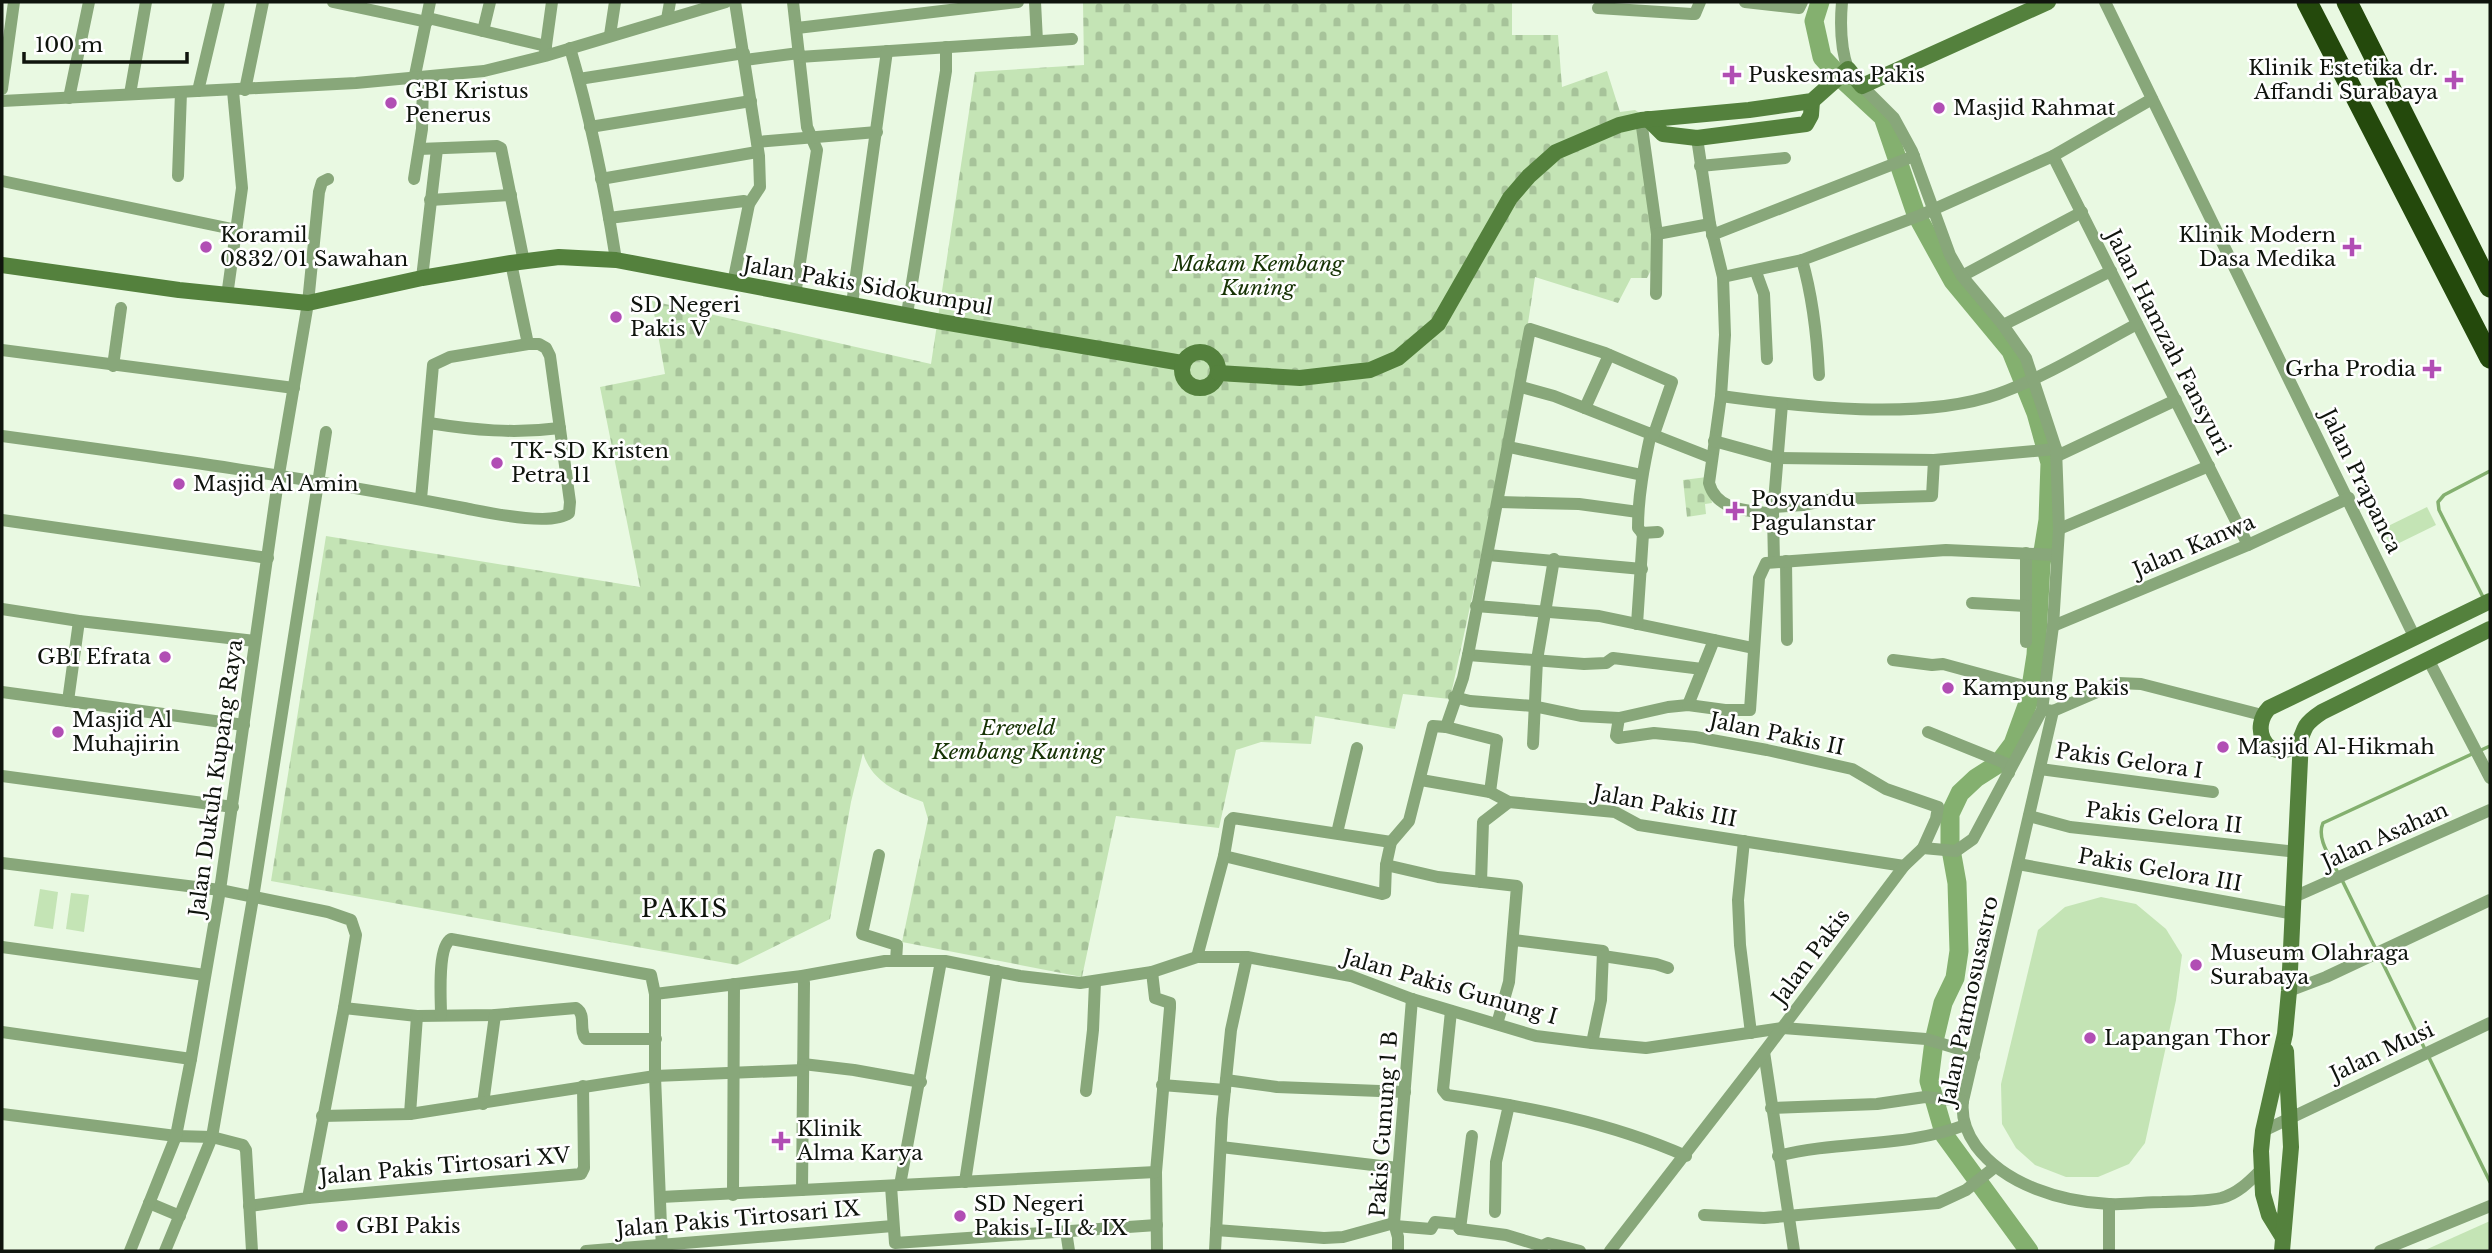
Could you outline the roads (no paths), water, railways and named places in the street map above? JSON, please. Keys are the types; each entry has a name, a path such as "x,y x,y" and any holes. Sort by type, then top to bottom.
{"highway":[{"path":"2307,2 2490,358"},
{"path":"2347,2 2490,287"}],"street":[{"path":"2,89 14,2"},
{"path":"69,98 89,2"},
{"path":"130,94 146,2"},
{"path":"198,91 219,2"},
{"path":"227,296 242,187 239,90 263,2"},
{"path":"333,2 483,31 546,51"},
{"path":"414,179 419,149 418,79 430,2"},
{"path":"483,31 490,2"},
{"path":"546,51 552,2"},
{"path":"610,35 615,2"},
{"path":"667,19 670,2"},
{"path":"2,101 418,79 484,71 546,51 570,48 726,2"},
{"path":"733,283 749,204 760,187 759,156 735,2"},
{"path":"793,2 809,137 815,142 817,150 794,295"},
{"path":"797,28 1018,2"},
{"path":"1035,2 1037,41"},
{"path":"1598,8 1692,15 1700,2"},
{"path":"1745,2 1799,8 1802,2"},
{"path":"1218,373 1300,378 1370,370 1398,358 1438,324 1510,198 1529,176 1556,152 1619,125 1812,100 1841,75 1842,2"},
{"path":"1841,75 1862,86 2048,2"},
{"name":"Jalan Prapanca","path":"2105,2 2415,638"},
{"path":"579,79 745,56 887,51 1072,39"},
{"path":"907,314 946,71 946,47"},
{"path":"570,48 590,127 616,260"},
{"path":"852,304 887,51"},
{"name":"Jalan Patmosusastro","path":"1862,86 1894,118 1934,208 1950,255 1962,276 2003,325 2026,358 2026,382 2050,451 2059,529 2054,554 2053,626 2036,690 2048,710 2040,769 1964,1101 1962,1113 1965,1125 1973,1142 1995,1167 2023,1183 2065,1198 2109,1204 2222,1198 2239,1190 2260,1171"},
{"path":"178,176 181,92"},
{"path":"1723,277 1802,260 1921,215 2053,156 2152,99"},
{"path":"1651,120 1663,134 1697,138 1804,125 1809,119 1812,100"},
{"path":"590,127 751,101"},
{"path":"1749,110 1752,131"},
{"path":"1651,120 1657,234 1656,294"},
{"path":"601,179 809,137 877,132"},
{"path":"1697,138 1711,229 1723,277 1725,335 1721,396 1709,483 1711,491 1721,502 1733,508 1774,510 1834,499 1932,496 1934,460"},
{"path":"419,149 499,147 504,154 528,344"},
{"path":"422,278 437,149"},
{"name":"Jalan Hamzah Fansyuri","path":"2053,156 2248,545"},
{"path":"1700,166 1785,158"},
{"path":"1657,234 1711,229 1910,158"},
{"name":"Jalan Dukuh Kupang Raya","path":"130,1251 176,1136 191,1059 233,807 279,474 308,303 319,192 322,182 328,179"},
{"path":"2,181 237,230"},
{"path":"430,200 511,195"},
{"path":"609,218 744,201 749,204"},
{"path":"1962,276 2082,212"},
{"name":"Jalan Pakis Sidokumpul","path":"2,265 227,296 308,303 422,278 517,262 546,258 616,260 794,295 1182,363"},
{"path":"1802,260 1816,320 1819,375"},
{"path":"2003,325 2111,271"},
{"path":"1756,272 1764,294 1767,359"},
{"path":"113,366 121,308"},
{"path":"1721,396 1782,404 1881,409 1942,405 1996,394 2026,382 2137,324"},
{"path":"1224,856 1385,893 1391,842 1409,821 1439,726 1462,678 1468,655 1531,329 1609,355 1672,382 1652,433 1642,475 1638,528 1642,533 1642,569 1637,624"},
{"path":"2,436 279,474 489,513 530,517 565,516 570,511 570,502 549,351 544,346 528,344 450,357 435,363 431,373 421,499"},
{"path":"2,350 294,388"},
{"path":"1204,352 1212,356 1218,373 1214,383 1204,388 1196,388 1185,380 1182,363 1195,353 1204,352"},
{"path":"1585,408 1609,355"},
{"path":"1521,387 1585,408 1712,458"},
{"path":"1714,441 1776,458 1934,460 2050,451 2176,400"},
{"path":"1782,404 1774,510 1787,640"},
{"path":"429,423 520,433 559,428"},
{"path":"165,1251 212,1137 253,898 326,432"},
{"path":"1509,447 1642,475"},
{"path":"2059,529 2209,466"},
{"name":"Jalan Kanwa","path":"2053,626 2248,545 2349,498"},
{"path":"1499,502 1579,504 1638,512"},
{"path":"2,520 268,558"},
{"path":"1642,533 1658,532"},
{"path":"1454,697 1619,719 1688,705 1750,710 1761,570 1766,563 1946,550 2054,554"},
{"path":"2026,642 2031,554"},
{"path":"1488,555 1642,569"},
{"path":"1533,744 1537,660 1554,559"},
{"path":"1972,603 2026,606"},
{"path":"2301,739 2294,747 2286,750 2277,750 2268,745 2260,734 2262,715 2269,708 2488,603"},
{"path":"1476,606 1599,616 1753,648"},
{"path":"2,609 79,621 255,641"},
{"path":"68,701 79,621"},
{"path":"2282,1244 2269,1215 2260,1171 2263,1131 2285,1034 2296,896 2301,739 2305,728 2322,712 2490,629"},
{"path":"1688,705 1714,640"},
{"path":"1468,655 1606,663 1613,658 1702,669"},
{"path":"2428,659 2489,775"},
{"path":"1893,660 1943,664 2036,690"},
{"path":"1923,848 1956,851 1973,839 2002,765 2048,710 2123,682 2262,715"},
{"path":"2,692 244,725"},
{"name":"Jalan Pakis II","path":"1619,719 1616,736 1618,738 1654,733 1695,737 1852,769 1886,789 1938,807 1936,819 1923,848"},
{"path":"1439,726 1497,740 1490,792"},
{"path":"1928,732 1961,744 2002,765"},
{"path":"1337,833 1357,748"},
{"path":"2286,750 2301,774"},
{"name":"Pakis Gelora I","path":"2040,769 2213,792"},
{"path":"2,776 233,807"},
{"name":"Jalan Pakis III","path":"1421,780 1490,792 1509,802 1615,812 1639,825 1904,866"},
{"path":"1481,882 1483,822 1509,802"},
{"name":"Jalan Asahan","path":"2296,896 2490,810"},
{"name":"Pakis Gelora II","path":"2029,816 2070,827 2297,852"},
{"path":"1197,957 1224,856 1230,821 1233,818 1391,842"},
{"path":"1744,841 1738,900 1740,946 1751,1033"},
{"name":"Jalan Pakis","path":"1610,1251 1686,1156 1904,866 1923,848"},
{"path":"879,855 862,934 897,946 897,961"},
{"path":"2,863 220,890 328,912 351,920 355,935 344,1008 308,1198 249,1206"},
{"name":"Pakis Gelora III","path":"2018,863 2294,914"},
{"path":"1387,865 1438,877 1517,886 1509,982 1497,1024"},
{"path":"2289,991 2490,901"},
{"path":"441,1015 442,957 445,944 451,939 651,975 655,994 655,1076 662,1247"},
{"path":"1514,940 1600,949 1603,956 1601,1000 1592,1043"},
{"path":"2,947 205,975"},
{"path":"1603,956 1668,968"},
{"name":"Jalan Pakis Gunung I","path":"655,994 897,961 941,961 1068,982 1095,982 1152,972 1197,957 1247,957 1351,976 1412,999 1536,1036 1646,1048 1783,1028 1931,1040 1969,1052 1974,1057"},
{"path":"1215,1251 1220,1147 1231,1030 1247,957"},
{"path":"941,961 920,1082 896,1185 893,1226 895,1247 1157,1225"},
{"path":"965,1182 997,971"},
{"path":"1152,972 1155,998 1170,1003 1156,1172 1157,1251"},
{"path":"802,976 802,1190"},
{"path":"1086,1091 1095,982"},
{"path":"733,1195 734,984"},
{"name":"Pakis Gunung 1 B","path":"1398,1251 1394,1224 1412,999"},
{"path":"344,1008 417,1016 495,1015 576,1008 581,1013 583,1034 586,1038 656,1039"},
{"path":"1451,1011 1444,1093 1589,1121 1650,1140 1686,1156"},
{"path":"482,1104 495,1015"},
{"path":"410,1114 417,1016"},
{"name":"Jalan Musi","path":"2263,1131 2490,1023"},
{"path":"2,1032 191,1059"},
{"path":"2282,1244 2290,1180 2291,1117 2285,1034"},
{"path":"1764,1052 1794,1251"},
{"path":"323,1116 410,1114 655,1076 803,1067 854,1070 920,1082"},
{"path":"1162,1085 1405,1092"},
{"name":"Jalan Pakis Tirtosari XV","path":"308,1198 581,1174 584,1168 583,1086"},
{"path":"1771,1108 1877,1104 1931,1097 1964,1101"},
{"path":"1495,1212 1496,1162 1509,1105"},
{"path":"2,1114 176,1136 212,1137 245,1147 252,1251"},
{"path":"1778,1156 1941,1133 1965,1125"},
{"path":"1460,1229 1472,1136"},
{"path":"1220,1147 1338,1159 1346,1164 1398,1168"},
{"path":"1704,1215 1764,1218 1938,1203 1982,1180 1995,1167"},
{"path":"661,1197 1156,1172"},
{"path":"149,1203 180,1216"},
{"path":"2109,1204 2109,1251"},
{"path":"2380,1251 2490,1206"},
{"path":"1216,1230 1334,1237 1394,1224 1431,1229 1436,1222 1455,1224 1460,1229 1506,1235 1542,1246 1549,1243 1580,1251"},
{"name":"Jalan Pakis Tirtosari IX","path":"586,1251 662,1247 893,1226"},
{"path":"1066,1231 1069,1251"}],"waterway":[{"path":"1820,2 1814,21 1822,57 1883,117 1916,214 1953,281 2011,351 2036,413 2050,463 2048,520 2041,564 2036,655 2029,700 2013,744 1998,764 1976,778 1960,793 1950,814 1950,844 1957,883 1959,951 1955,978 1943,1003 1934,1041 1929,1081 1945,1136 2029,1251"},
{"path":"2484,599 2439,510 2438,502 2444,495 2490,471"},
{"path":"2479,751 2490,746"},
{"path":"2338,873 2323,842 2323,823 2472,754"},
{"path":"2342,880 2490,1182"}],"place":[{"name":"Puskesmas Pakis","path":"1732,75"},
{"name":"Klinik Estetika dr. Affandi Surabaya","path":"2454,80"},
{"name":"GBI Kristus Penerus","path":"391,103"},
{"name":"Masjid Rahmat","path":"1939,108"},
{"name":"Koramil 0832/01 Sawahan","path":"206,247"},
{"name":"Klinik Modern Dasa Medika","path":"2352,247"},
{"name":"SD Negeri Pakis V","path":"616,317"},
{"name":"Grha Prodia","path":"2432,369"},
{"name":"TK-SD Kristen Petra 11","path":"497,463"},
{"name":"Masjid Al Amin","path":"179,484"},
{"name":"Posyandu Pagulanstar","path":"1735,511"},
{"name":"GBI Efrata","path":"165,657"},
{"name":"Kampung Pakis","path":"1948,688"},
{"name":"Masjid Al Muhajirin","path":"58,732"},
{"name":"Masjid Al-Hikmah","path":"2223,747"},
{"name":"Museum Olahraga Surabaya","path":"2196,965"},
{"name":"Lapangan Thor","path":"2090,1038"},
{"name":"Klinik Alma Karya","path":"781,1141"},
{"name":"SD Negeri Pakis I-II & IX","path":"960,1216"},
{"name":"GBI Pakis","path":"342,1226"}],"district":[{"name":"PAKIS","path":"685,908"}],"park label":[{"name":"Makam Kembang Kuning","path":"1258,276"},
{"name":"Ereveld Kembang Kuning","path":"1018,740"}]}
